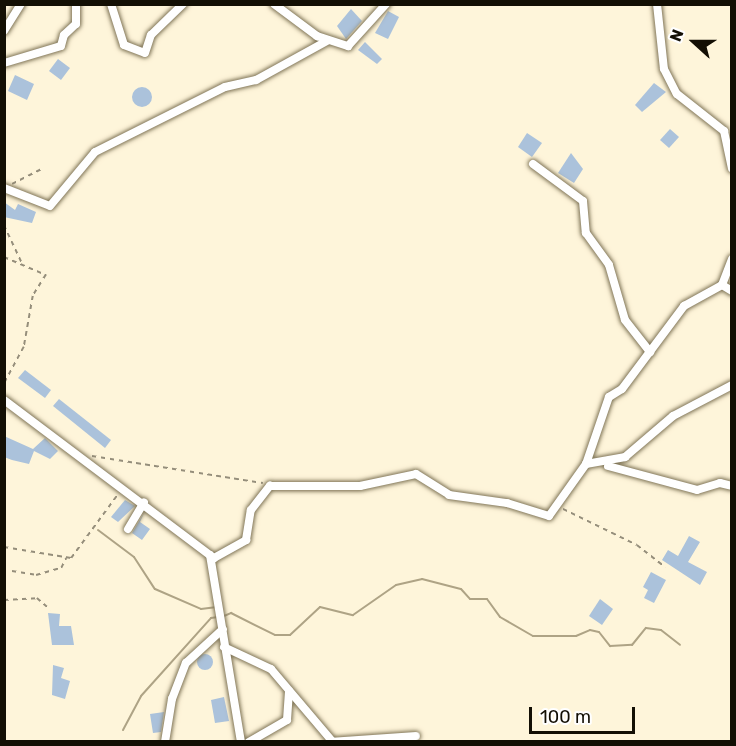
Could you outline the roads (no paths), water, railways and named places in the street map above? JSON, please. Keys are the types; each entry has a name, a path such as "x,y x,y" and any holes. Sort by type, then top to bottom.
{"street":[{"path":"4,31 21,4"},
{"path":"4,63 61,46 76,24 76,4"},
{"path":"111,4 124,45 145,53 151,35 183,4"},
{"path":"274,4 327,41 353,44 386,4"},
{"path":"657,4 664,69 677,94 724,131 732,168"},
{"path":"5,188 50,206 95,152 225,87 256,80 327,41"},
{"path":"533,164 583,201 586,233 609,265 625,320 650,352"},
{"path":"4,400 124,486 214,558 246,540 251,510 270,486 360,486 406,473 459,497 507,502 549,516 560,507 586,464 603,409 684,306 722,285 732,259"},
{"path":"722,285 732,291"},
{"path":"586,464 625,457 673,416 732,385"},
{"path":"586,464 615,465 698,490 720,483 732,486"},
{"path":"128,529 144,502"},
{"path":"209,552 241,741"},
{"path":"165,741 172,699 186,663 223,630"},
{"path":"224,647 271,669 331,741 416,736"},
{"path":"249,741 287,720 289,690"}],"waterway":[{"path":"98,530 134,557 155,589 201,609 217,607"},
{"path":"224,616 231,613 275,635 290,635 320,607 353,615 396,585 422,579 461,589 470,599 487,599 500,617 533,636 576,636 590,630 599,632 610,646 632,645 646,628 661,630 680,645"},
{"path":"123,730 141,696 211,618 218,617"}]}
